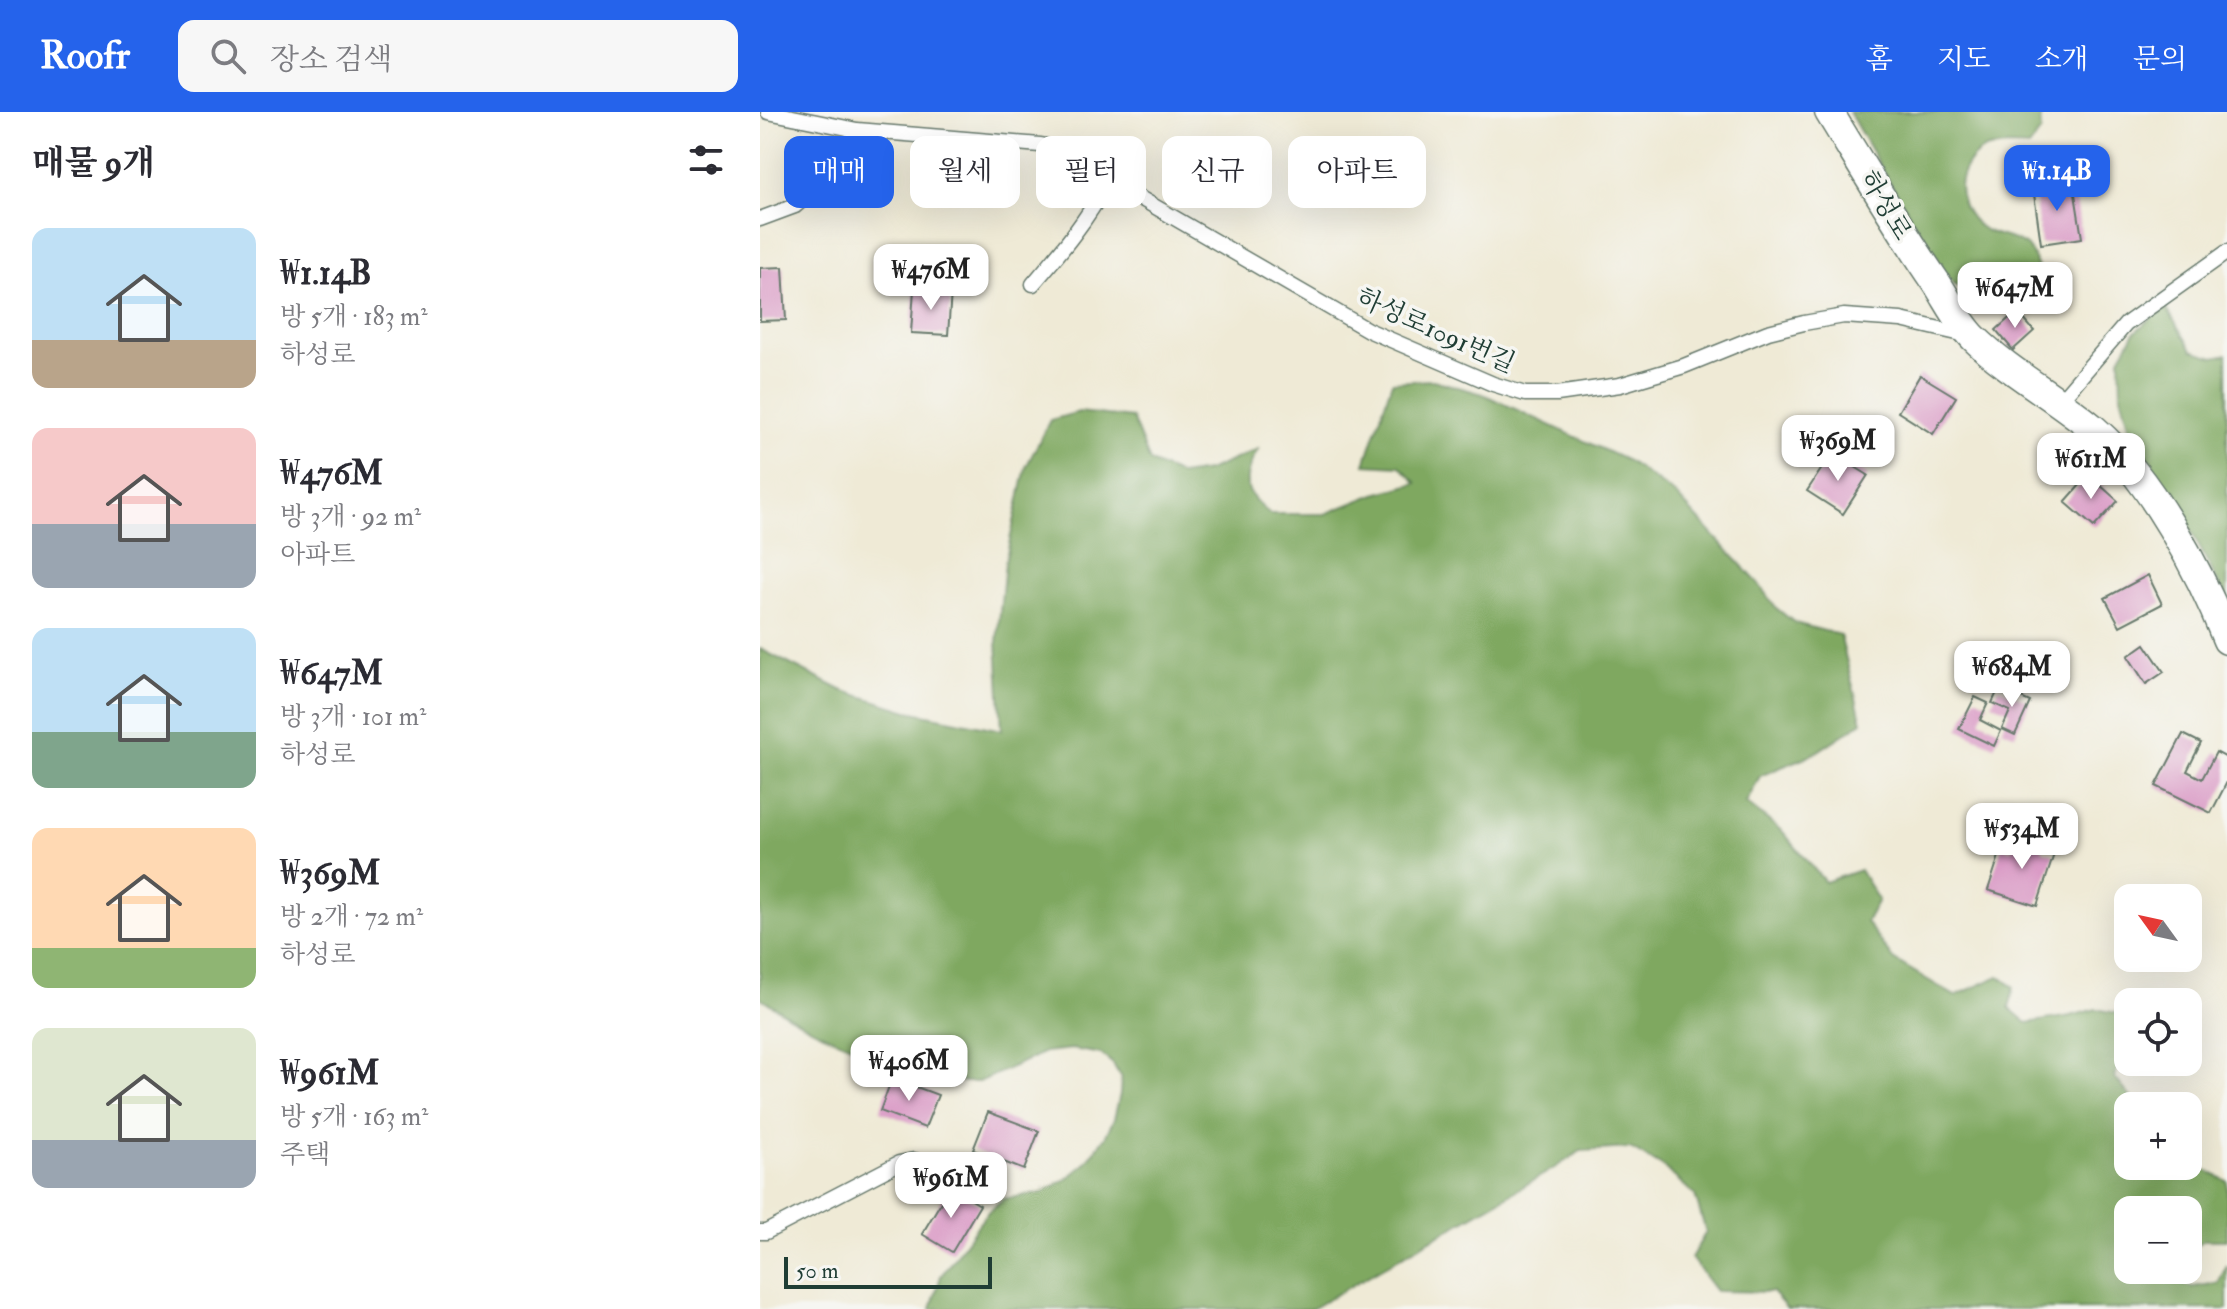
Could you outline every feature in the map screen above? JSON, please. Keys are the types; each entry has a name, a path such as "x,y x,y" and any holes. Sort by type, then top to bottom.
{"street":[{"name":"하성로","path":"1829,112 1912,248 1972,336 2095,431 2135,474 2155,502 2214,607 2227,640"}],"lane":[{"name":"하성로1091번길","path":"768,112 857,130 1036,146"},
{"path":"760,219 795,206 827,178 857,130"},
{"name":"하성로1091번길","path":"1146,201 1368,330 1493,384 1525,394 1557,394 1620,385 1684,366 1768,332"},
{"path":"1033,284 1071,240 1093,208"},
{"path":"2058,403 2126,324 2227,252"},
{"name":"하성로","path":"1768,332 1844,316 1901,320 1972,336"},
{"path":"760,1232 766,1232 899,1163 914,1160 983,1185"}],"green space":[{"path":"1849,112 1974,112 1999,116 2040,113 2041,131 2029,147 1992,147 1977,154 1964,171 1960,187 1963,204 1978,225 2022,243 2034,256 2038,268 2031,280 1996,280 1964,291 1952,282"},
{"path":"2165,306 2192,350 2214,357 2227,354 2227,600 2185,519 2135,447 2121,395 2120,358 2135,332"},
{"path":"1433,380 1483,394 1628,461 1676,495 1758,583 1775,607 1795,623 1840,635 1862,722 1815,753 1760,776 1746,803 1783,832 1825,882 1860,870 1878,900 1866,922 1893,959 1955,996 1999,976 2014,987 2009,1008 2027,1023 2096,1009 2114,1012 2114,1076 2126,1092 2114,1092 2114,1180 2202,1180 2202,1168 2227,1181 2227,1240 2202,1242 2202,1196 2114,1196 2114,1284 2178,1284 2193,1287 2218,1283 2227,1265 2227,1309 1787,1309 1772,1292 1716,1291 1691,1258 1706,1232 1695,1195 1662,1166 1630,1148 1581,1151 1311,1309 931,1309 941,1276 986,1214 1003,1199 1041,1193 1064,1181 1085,1164 1114,1119 1121,1078 1113,1064 1101,1054 1072,1049 1045,1052 979,1082 961,1082 832,1038 760,997 760,649 841,690 908,711 1002,730 997,642 1005,563 1026,467 1050,420 1079,412 1132,418 1150,462 1180,475 1208,471 1258,449 1249,469 1247,485 1261,506 1270,514 1325,514 1375,494 1417,483 1400,466 1365,464 1392,382"}],"building":[{"path":"2073,181 2082,238 2041,244 2033,187"},
{"path":"924,256 960,260 958,285 922,282"},
{"path":"783,267 786,320 760,321 760,268"},
{"path":"914,289 951,291 948,335 911,333"},
{"path":"2017,311 2034,331 2013,350 1996,330"},
{"path":"1920,375 1956,397 1933,434 1898,412"},
{"path":"1832,453 1868,475 1843,514 1807,491"},
{"path":"2089,475 2118,501 2094,527 2065,502"},
{"path":"2148,575 2162,604 2120,626 2105,598"},
{"path":"2145,644 2164,672 2146,684 2128,656"},
{"path":"1999,688 2030,702 2015,735 2002,729 2010,711 1992,703"},
{"path":"1975,697 1988,703 1980,720 2001,731 1994,746 1959,729"},
{"path":"2183,734 2201,743 2187,771 2202,779 2216,752 2227,758 2227,782 2211,813 2156,786"},
{"path":"2015,836 2044,845 2042,850 2054,854 2037,906 1988,890 2002,847 2011,850"},
{"path":"892,1078 938,1095 925,1128 880,1111"},
{"path":"988,1112 1039,1131 1024,1170 973,1150"},
{"path":"950,1187 980,1205 952,1252 922,1234"}]}
